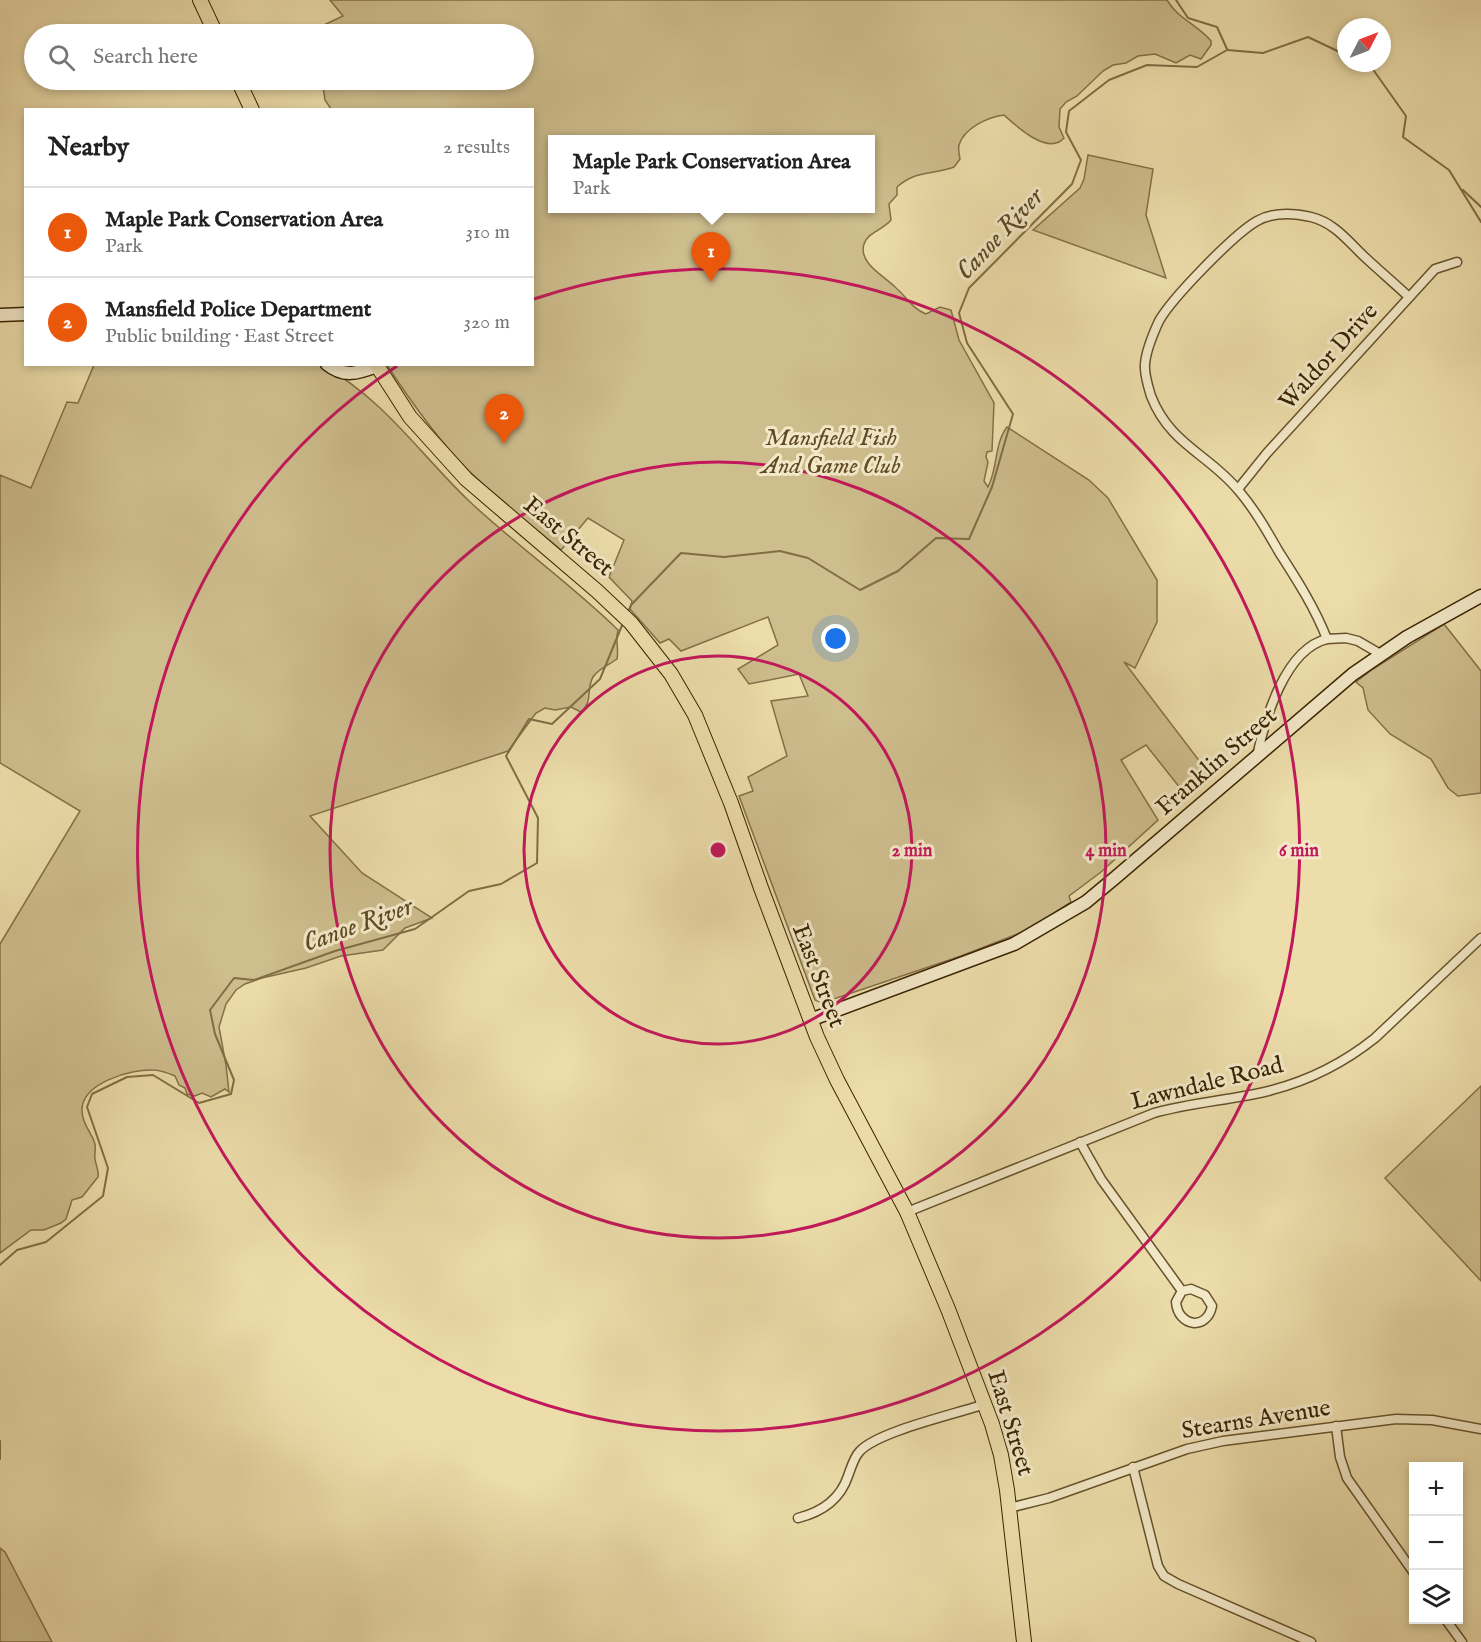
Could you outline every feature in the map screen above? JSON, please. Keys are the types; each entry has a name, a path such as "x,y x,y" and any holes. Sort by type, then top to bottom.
{"main road":[{"path":"200,0 211,24"},
{"path":"243,90 251,108"},
{"name":"East Street","path":"378,366 410,417 478,491 631,623 671,674 704,732 810,1020 837,1080 907,1212 946,1303 985,1404 999,1446 1009,1508 1024,1642"}],"street":[{"path":"1328,639 1318,614 1238,489 1182,443 1167,426 1148,388 1145,366 1151,342 1160,321 1188,286 1221,252 1258,220 1271,216 1296,214 1313,217 1333,226 1409,297"},
{"name":"Waldor Drive","path":"1238,489 1435,269 1457,262"},
{"path":"0,316 24,314"},
{"path":"330,366 344,374 358,373 375,366"},
{"name":"Franklin Street","path":"810,1020 1000,951 1045,928 1101,891 1331,691 1407,637 1481,596"},
{"path":"1257,756 1271,706 1292,667 1311,646 1328,639 1346,638 1358,641 1382,654"},
{"name":"Lawndale Road","path":"907,1212 1154,1113 1272,1090 1335,1065 1375,1038 1481,938"},
{"path":"1080,1143 1101,1179 1182,1292"},
{"path":"1191,1289 1205,1294 1212,1306 1208,1316 1196,1323 1190,1323 1179,1314 1176,1302 1182,1292 1191,1289"},
{"path":"798,1518 815,1514 827,1507 838,1496 860,1451 868,1446 918,1424 985,1404"},
{"name":"Stearns Avenue","path":"1009,1508 1049,1498 1179,1451 1208,1444 1396,1419 1419,1419 1481,1429"},
{"path":"1336,1426 1338,1446 1347,1478 1410,1570"},
{"path":"1133,1467 1155,1559 1164,1576 1311,1642"},
{"path":"1449,1624 1462,1642"}],"green space":[{"name":"Mansfield Fish And Game Club","path":"330,0 1167,0 1177,12 1211,41 1211,45 1201,59 1190,55 1176,63 1155,54 1138,56 1126,63 1113,65 1060,109 1059,127 1064,138 1057,143 1041,142 1016,126 1004,115 977,124 962,139 959,147 960,159 954,167 918,175 897,187 897,195 889,204 891,220 868,237 863,251 868,263 917,309 926,314 940,307 951,310 959,340 994,403 992,451 987,452 988,462 984,481 988,487 1000,441 1007,427 1089,480 1108,498 1157,580 1157,622 1135,668 1124,662 1207,771 1184,793 1146,745 1121,760 1158,820 1101,872 1069,896 1071,902 1028,930 961,956 822,1003 815,1000 739,796 753,791 748,777 787,756 771,701 808,696 799,674 749,684 738,669 778,645 768,617 681,651 669,639 660,643 630,609 632,601 609,577 624,540 588,518 561,550 457,459 425,420 388,366 534,366 534,108 330,108 325,100 324,90 534,90 534,24 326,24 343,16"},
{"path":"1088,155 1153,169 1146,215 1166,278 1033,230 1080,188"},
{"path":"94,366 324,366 345,379 383,411 469,501 618,630 617,659 595,674 591,682 587,704 581,712 571,707 555,710 545,708 536,713 508,751 310,816 362,873 432,918 405,928 383,950 341,956 306,968 262,978 236,990 226,1004 219,1027 229,1092 225,1089 211,1097 202,1093 195,1096 187,1094 175,1076 156,1070 132,1072 98,1085 84,1101 82,1115 95,1143 98,1177 82,1197 72,1200 66,1219 61,1223 44,1230 31,1230 0,1253 0,944 80,811 0,763 0,475 31,488 67,402 78,403"},
{"path":"1444,624 1481,671 1481,793 1458,796 1448,788 1431,759 1390,734 1368,710 1363,688 1356,682"},
{"path":"1481,1086 1481,1281 1385,1178"},
{"path":"0,1548 5,1552 52,1642 0,1642"}],"waterway":[{"name":"Canoe River","path":"1176,0 1188,18 1217,27 1227,49"},
{"path":"1227,50 1263,53 1308,37 1337,51"},
{"name":"Canoe River","path":"628,612 631,605 681,553 724,557 780,551 808,558 860,590 898,571 936,538 969,539 992,487 1013,414 967,343 959,313 969,288 1072,184 1081,160 1066,132 1069,111 1109,80 1147,65 1197,67 1227,50"},
{"path":"1375,72 1406,116 1403,137 1449,170 1481,222"},
{"path":"1463,190 1481,207"},
{"name":"Canoe River","path":"0,1265 17,1250 46,1242 103,1196 108,1168 87,1107 92,1094 127,1077 153,1075 199,1103 231,1094 234,1080 215,1034 210,1010 234,978 254,980 335,951 415,929 469,891 501,884 537,863 538,818 506,756 529,719 552,724 600,679 623,623"},
{"name":"Canoe River","path":"0,1441 0,1459"}],"place":[{"name":"Maple Park Conservation Area","path":"711,282"},
{"name":"Mansfield Police Department","path":"504,444"}]}
